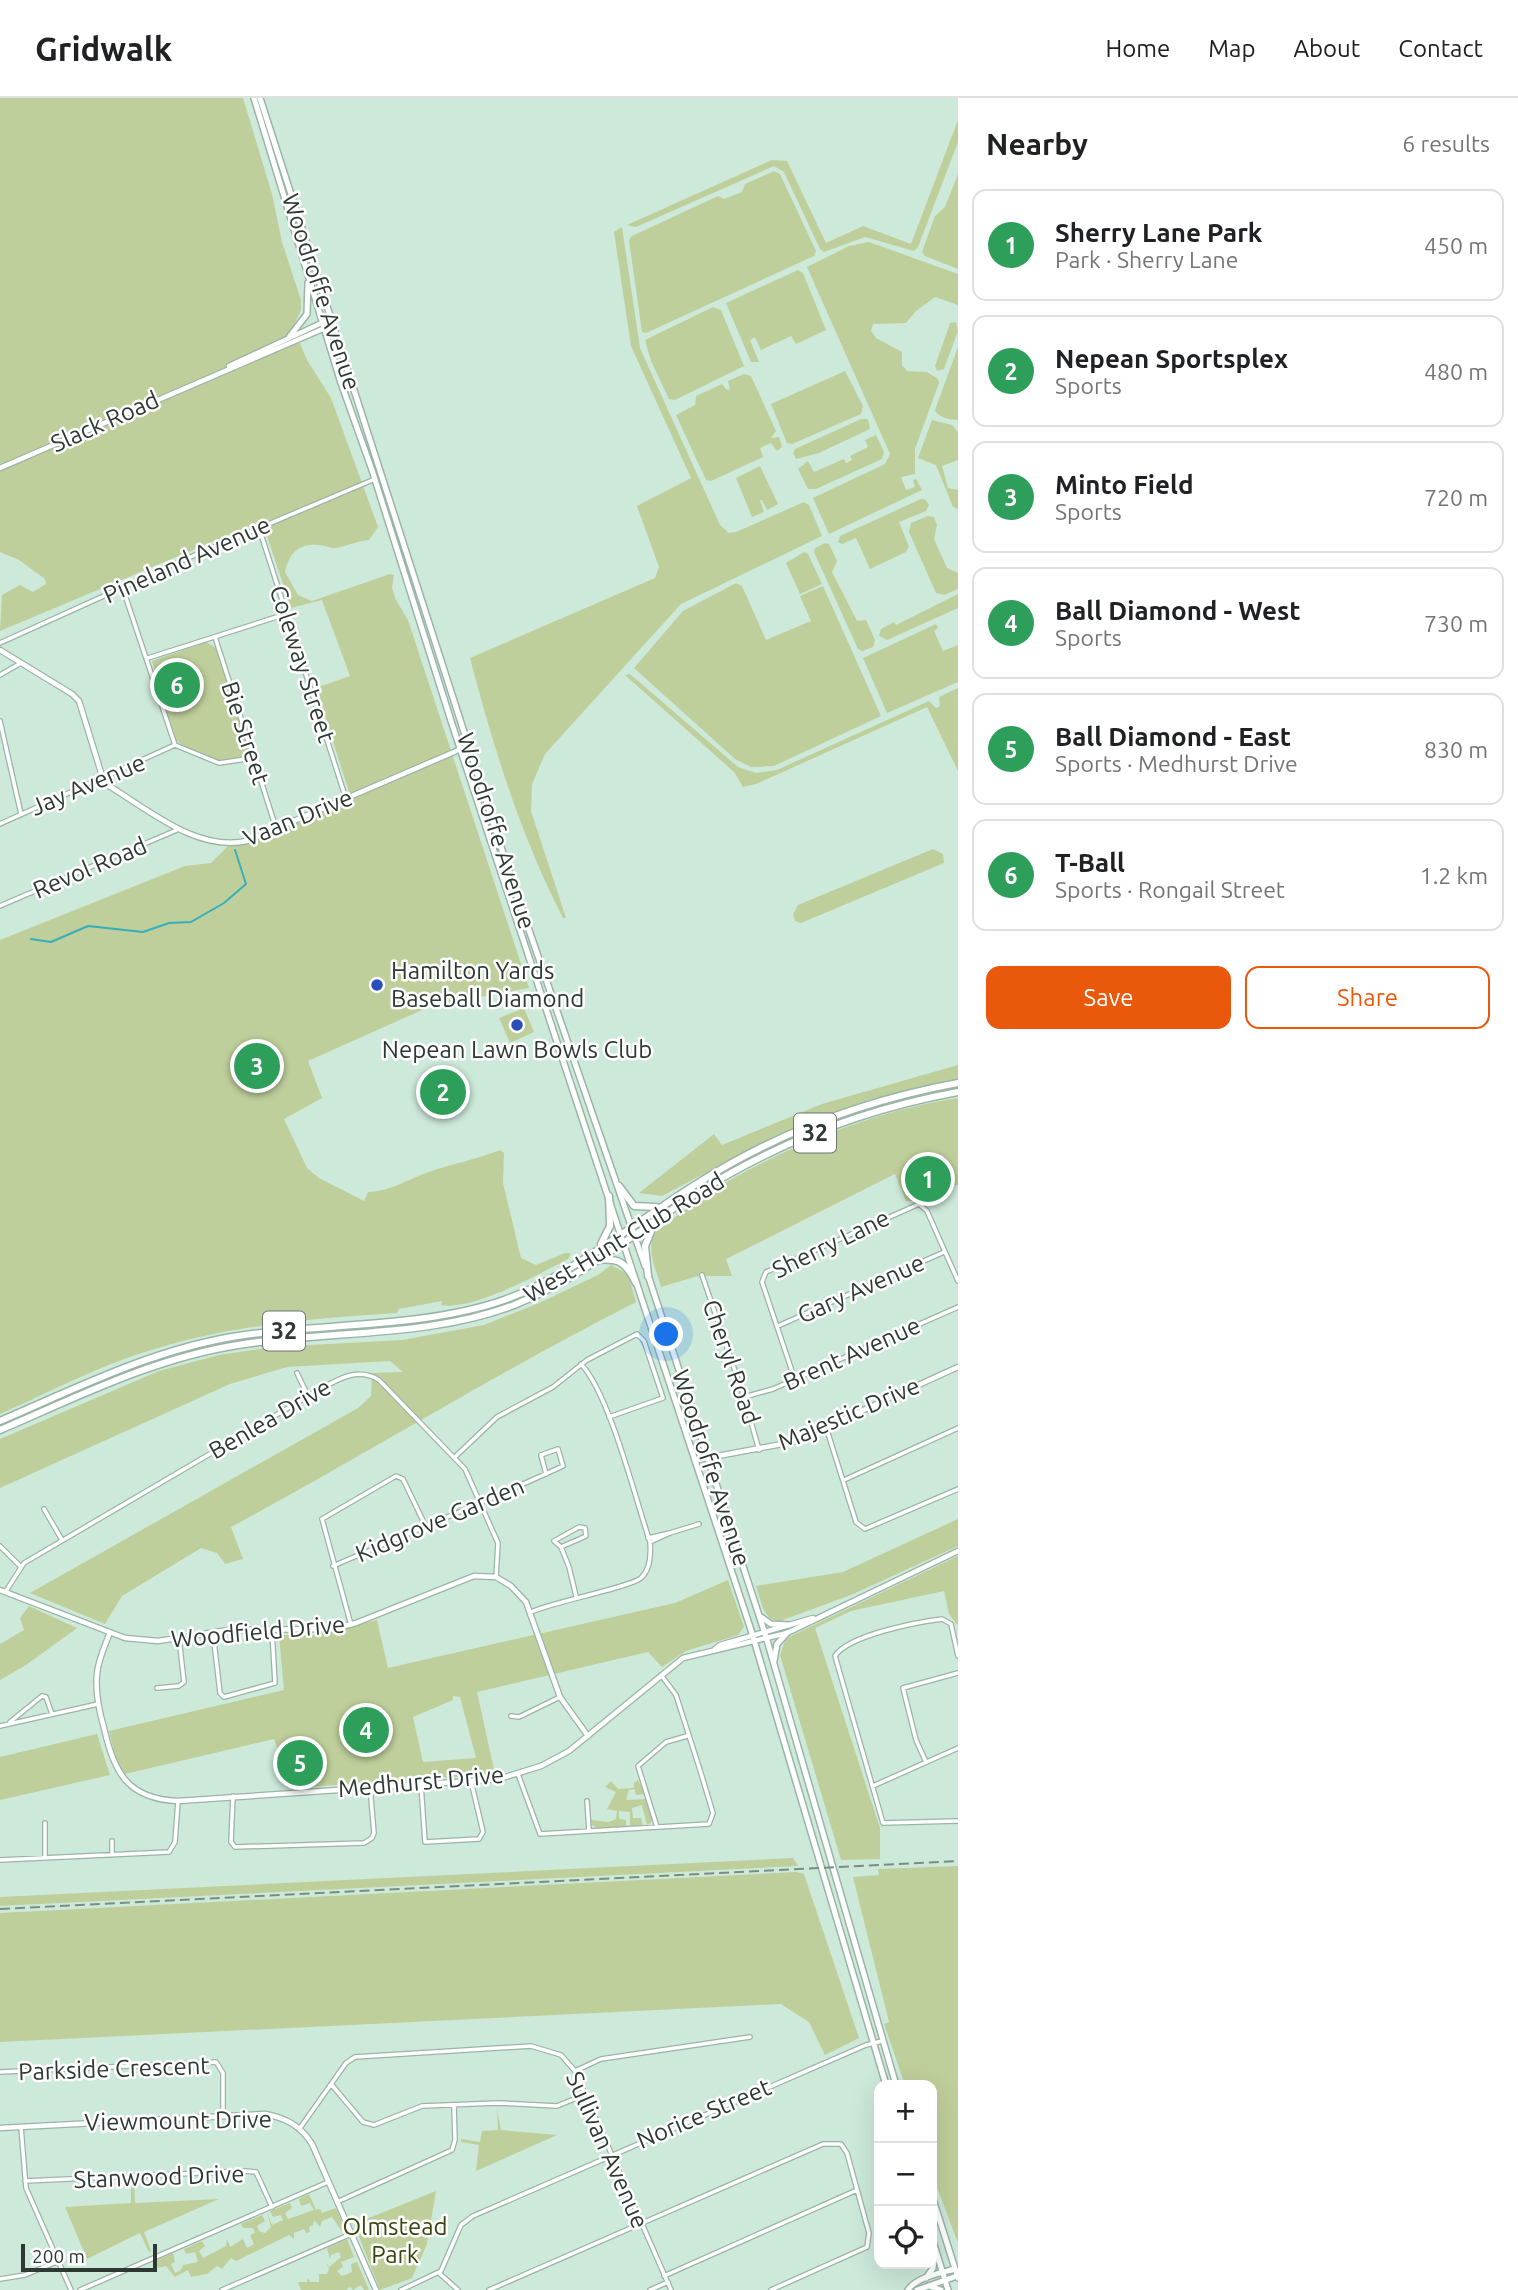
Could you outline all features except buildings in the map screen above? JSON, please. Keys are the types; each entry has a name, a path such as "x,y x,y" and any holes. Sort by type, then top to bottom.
{"main road":[{"name":"Woodroffe Avenue","path":"254,98 308,280 753,1634 884,2080"},
{"name":"Woodroffe Avenue","path":"260,98 468,746 619,1186 767,1640 895,2080"},
{"path":"290,336 307,314 308,280"},
{"name":"West Hunt Club Road","path":"0,1421 153,1356 207,1342 435,1315 484,1306 540,1284 737,1160 810,1126 894,1097 958,1083"},
{"name":"West Hunt Club Road","path":"0,1430 114,1381 204,1352 272,1340 444,1322 490,1313 537,1295 595,1261 727,1175 805,1137 896,1106 958,1092"},
{"path":"578,1102 587,1098"},
{"path":"619,1186 627,1200 637,1208 662,1207"},
{"path":"600,1246 610,1226 609,1196"},
{"path":"648,1276 645,1241 656,1220"},
{"path":"595,1261 614,1259 623,1262 636,1283"},
{"path":"678,1406 689,1403"},
{"path":"758,1615 771,1624 789,1625"},
{"path":"774,1664 777,1644 787,1633"},
{"path":"813,1842 824,1839"},
{"path":"830,1899 840,1896"},
{"path":"908,2290 957,2273 935,2206"},
{"path":"949,2248 958,2258"},
{"path":"937,2253 948,2290"},
{"path":"916,2290 926,2282 932,2269"},
{"path":"926,2282 941,2290"}],"street":[{"name":"Slack Road","path":"210,377 290,336 331,322"},
{"name":"Slack Road","path":"0,468 323,325"},
{"name":"Pineland Avenue","path":"0,643 375,479"},
{"name":"Coleway Street","path":"259,528 346,799"},
{"path":"123,589 175,744 219,763 253,758"},
{"path":"148,658 286,613"},
{"name":"Bie Street","path":"215,637 276,828"},
{"path":"0,650 79,701 103,779"},
{"path":"0,675 21,663"},
{"path":"0,721 21,814"},
{"name":"Jay Avenue","path":"0,824 175,744"},
{"name":"Vaan Drive","path":"103,779 179,829 215,842 236,844 468,746"},
{"name":"Revol Road","path":"0,906 179,829"},
{"name":"Sherry Lane","path":"795,1380 762,1282 766,1272 905,1208 923,1206 958,1281"},
{"name":"Gary Avenue","path":"778,1326 944,1252"},
{"name":"Cheryl Road","path":"702,1275 744,1397 759,1450"},
{"name":"Brent Avenue","path":"744,1397 795,1380 958,1307"},
{"path":"456,1457 489,1423 553,1387 582,1364 632,1335 641,1336 663,1398 609,1417"},
{"path":"531,1612 576,1596 639,1580 650,1560 649,1540 609,1417 595,1380 582,1364"},
{"name":"Majestic Drive","path":"696,1460 793,1442 958,1367"},
{"path":"297,1373 308,1396"},
{"name":"Benlea Drive","path":"3,1591 20,1566 62,1540 342,1377 368,1374 379,1380 456,1457 498,1543 496,1577"},
{"path":"826,1427 856,1522 865,1529 958,1489"},
{"path":"844,1480 958,1428"},
{"name":"Kidgrove Garden","path":"333,1566 425,1525 480,1503 546,1474 564,1466 558,1449 541,1455 546,1474"},
{"path":"351,1625 322,1519 390,1477 403,1479 425,1525"},
{"path":"44,1509 62,1540"},
{"path":"649,1540 699,1524"},
{"path":"561,1546 586,1536 585,1528 579,1527 556,1538 555,1543 561,1546 576,1596"},
{"path":"0,1546 20,1566"},
{"path":"818,1616 958,1551"},
{"name":"Woodfield Drive","path":"3,1591 110,1632 146,1641 213,1632 302,1632 351,1625 471,1577 496,1577"},
{"path":"496,1577 518,1592 531,1612 560,1697 588,1736"},
{"name":"Medhurst Drive","path":"714,1649 753,1634 818,1616"},
{"name":"Medhurst Drive","path":"110,1632 97,1671 98,1704 111,1758 120,1775 145,1795 178,1801 471,1781 518,1774 560,1756 683,1658 714,1649 767,1640 787,1633 818,1616"},
{"path":"958,1656 951,1624 942,1619 872,1635 836,1653 835,1658 883,1823 958,1821"},
{"path":"213,1632 220,1693 224,1698 275,1683 272,1631"},
{"path":"157,1688 178,1686 184,1682 179,1638"},
{"path":"926,1762 916,1740 903,1688 958,1672"},
{"path":"518,1774 537,1831 544,1834 706,1826 713,1819 676,1695 661,1675"},
{"path":"8,1724 42,1696 46,1697 52,1714"},
{"path":"511,1716 519,1717 560,1697"},
{"path":"0,1726 98,1704"},
{"path":"658,1828 638,1766 666,1742 687,1736"},
{"path":"873,1786 958,1748"},
{"path":"421,1784 425,1842 479,1839 483,1832 471,1781"},
{"path":"233,1796 231,1842 235,1847 364,1843 372,1838 373,1833 370,1787"},
{"path":"0,1860 172,1850 178,1801"},
{"path":"587,1801 589,1831"},
{"path":"45,1823 45,1857"},
{"path":"112,1841 112,1855"},
{"path":"575,2071 601,2059 750,2037"},
{"name":"Norice Street","path":"439,2273 447,2262 461,2225 473,2216 609,2155 883,2041"},
{"name":"Sullivan Avenue","path":"300,2128 331,2084 355,2057 541,2046 561,2055 575,2071 609,2155 671,2290"},
{"name":"Parkside Crescent","path":"0,2072 216,2062 223,2073 223,2116"},
{"path":"331,2084 363,2122 370,2125 422,2106 498,2103 557,2106 584,2095"},
{"path":"337,2202 452,2150 455,2140 454,2106"},
{"name":"Viewmount Drive","path":"0,2128 265,2114 286,2120 300,2128 312,2144 376,2290"},
{"path":"21,2126 25,2181 71,2290"},
{"path":"489,2290 823,2144 837,2142 847,2153 869,2232 867,2247 771,2290"},
{"name":"Stanwood Drive","path":"25,2181 256,2172 262,2180 272,2207"},
{"path":"80,2290 328,2182"},
{"path":"664,2276 857,2190"},
{"path":"222,2290 351,2234"},
{"path":"0,2279 25,2275 59,2261"},
{"path":"401,2290 439,2273 458,2290"},
{"path":"650,2290 668,2282"}],"green space":[{"path":"0,98 243,98 272,194 282,242 301,300 301,310 293,327 307,360 331,398 378,527 369,540 336,548 312,545 300,548 292,555 285,572 298,595 312,601 390,574 394,575 392,588 408,620 529,988 431,1006 308,1061 322,1098 284,1119 307,1168 319,1178 364,1201 368,1192 390,1188 435,1170 500,1150 504,1153 503,1183 521,1258 536,1265 571,1253 568,1259 524,1282 470,1302 441,1305 442,1301 399,1309 397,1313 246,1328 158,1348 98,1369 0,1414 0,940 185,866 211,863 232,842 350,795 316,688 350,676 322,600 291,608 262,521 0,631 2,595 20,585 33,592 46,584 45,579 19,560 0,552"},
{"path":"958,120 958,142 918,247 914,251 865,237 824,252 820,249 784,172 774,166 636,227 627,225 772,160 787,161 826,243 863,226 911,244"},
{"path":"774,171 780,174 816,251 814,256 646,333 642,332 629,240 632,236 718,196 724,199 742,192 745,184"},
{"path":"958,174 958,269 925,256 922,252 935,216 945,207"},
{"path":"622,227 640,348 720,525 729,533 736,532 804,502 809,505 822,536 681,604 545,754 532,784 531,811 566,918 563,918 534,856 509,791 470,658 655,578 659,567 637,506 691,478 631,346 614,232"},
{"path":"869,242 958,274 958,305 935,297 916,311 906,323 873,324 871,331 876,338 902,352 902,365 907,371 927,372 938,379 939,383 915,449 915,474 901,477 906,490 915,487 913,480 916,479 922,490 829,534 813,498 885,464 890,454 807,267 849,246"},
{"path":"798,270 803,273 826,330 796,344 791,336 761,350 755,337 750,340 759,362 751,362 726,303"},
{"path":"713,307 721,310 744,366 675,400 669,399 651,361 645,340"},
{"path":"956,322 958,331 944,369 937,371 935,366 950,323"},
{"path":"958,347 958,420 941,416 935,410"},
{"path":"845,371 863,406 861,414 792,444 787,443 771,404"},
{"path":"744,374 751,376 776,431 771,438 779,437 782,447 777,451 771,443 760,448 763,457 711,481 706,480 676,415 695,405 696,396 722,384 727,390 730,389 728,381"},
{"path":"861,419 868,419 870,429 819,453 796,459 793,453 795,449"},
{"path":"932,420 952,425 958,432 958,460 942,466 948,488 958,490 958,509 953,507 936,465 918,458"},
{"path":"876,435 884,452 882,459 816,489 808,489 798,469 808,461 814,472 844,459 846,463 852,460 850,456 868,447 865,440"},
{"path":"760,466 778,504 767,510 760,500 764,512 752,517 736,478"},
{"path":"925,499 929,505 926,511 899,522 909,547 906,552 870,569 856,538 842,544 838,542 840,536"},
{"path":"928,516 934,517 937,525 934,539 947,568 958,573 958,589 944,595 936,593 909,532 911,523"},
{"path":"829,544 837,561 832,572 857,621 866,620 875,640 873,647 862,651 858,649 814,552 815,548"},
{"path":"804,552 808,554 822,584 800,594 786,563"},
{"path":"736,583 742,586 766,640 811,621 800,596 823,586 881,716 774,766 751,767 735,759 634,668 683,611"},
{"path":"958,594 958,608 887,640 879,636 881,629 894,622 896,625"},
{"path":"936,624 938,628 934,631 943,651 958,645 958,682 887,713 863,658"},
{"path":"206,642 216,648 248,750 243,758 223,761 206,757 189,750 174,739 152,661"},
{"path":"630,674 738,767 756,773 777,770 929,701 936,708 940,706 939,697 958,688 958,771 927,707 756,784 743,787 734,772 625,675"},
{"path":"933,849 943,854 944,863 801,923 795,921 793,914 798,905"},
{"name":"Nepean Lawn Bowls Club","path":"524,1008 534,1032 510,1043 499,1018"},
{"path":"958,1065 958,1079 868,1100 777,1135 662,1196 639,1193 714,1134 722,1145 822,1104"},
{"path":"958,1098 958,1185 950,1185 924,1201 906,1201 895,1174 726,1259 732,1276 698,1276 661,1287 651,1248 654,1235 702,1197 771,1159 848,1126 924,1104"},
{"path":"611,1265 628,1274 636,1302 534,1356 231,1527 243,1559 225,1564 217,1553 201,1548 122,1596 105,1624 30,1593 358,1408 371,1396 372,1373 403,1372 390,1361 287,1367 230,1384 0,1488 0,1439 159,1371 219,1355 273,1347 402,1340 484,1325 539,1303 598,1275"},
{"path":"397,1322 397,1325 265,1338 194,1351 128,1372 0,1427 0,1424 104,1379 183,1351 256,1336"},
{"path":"958,1519 958,1546 851,1595 780,1621 766,1614 756,1586 843,1572"},
{"path":"958,1556 958,1626 949,1614 944,1591 851,1611 815,1628 880,1828 880,1859 841,1860 780,1655 784,1643 789,1637"},
{"path":"728,1580 744,1627 738,1635 686,1651 662,1667 648,1652 477,1692 495,1774 292,1788 274,1739 125,1774 117,1763 109,1731 284,1690 279,1635 314,1635 377,1620 388,1668 675,1603","holes":["453,1696 460,1697 476,1758 423,1762 413,1717 453,1700"]},
{"path":"29,1606 77,1628 26,1665 0,1680 0,1644 24,1630 20,1618"},
{"path":"97,1734 110,1775 0,1800 0,1757"},
{"path":"638,1780 645,1794 636,1795 635,1789 629,1790 626,1800 646,1799 653,1818 650,1824 647,1825 642,1805 632,1808 633,1818 641,1818 643,1826 630,1826 630,1812 619,1811 619,1819 626,1820 626,1827 597,1828 592,1825 591,1820 609,1822 616,1819 617,1811 607,1809 616,1792 605,1787 611,1781 618,1789 634,1788 634,1783"},
{"path":"793,1858 798,1866 0,1906 0,1897"},
{"path":"958,1866 958,2243 937,2187 937,2080 903,2080 884,2024 889,2022 853,1877 879,1875 878,1869"},
{"path":"796,1872 804,1874 859,2038 825,2055 809,2022 781,2004 0,2042 0,1913"},
{"path":"497,2109 501,2130 557,2135 476,2171 479,2145 461,2142 461,2139 480,2142 482,2131 498,2130"},
{"path":"131,2182 134,2182 135,2203 219,2199 144,2232 151,2251 149,2252 140,2233 87,2259 65,2207 131,2203"},
{"name":"Olmstead Park","path":"436,2191 427,2244 412,2278 380,2290 354,2224"},
{"path":"309,2194 316,2210 320,2209 322,2213 336,2208 345,2229 343,2233 332,2217 322,2221 320,2227 314,2220 309,2227 310,2232 306,2233 304,2229 294,2233 294,2239 289,2235 236,2261 231,2258 222,2269 217,2266 207,2274 191,2277 188,2270 175,2277 166,2266 158,2268 155,2261 173,2253 175,2262 171,2264 175,2273 181,2270 183,2265 198,2262 195,2252 186,2254 184,2249 202,2241 205,2246 199,2251 203,2258 226,2246 227,2239 230,2247 243,2239 247,2248 254,2244 250,2235 255,2233 253,2228 243,2228 241,2224 262,2215 265,2221 257,2226 259,2231 265,2233 271,2227 267,2212 272,2225 283,2220 281,2215 273,2217 270,2211 290,2203 292,2208 285,2213 288,2219 314,2210 310,2203 301,2206 299,2199"},
{"path":"347,2239 354,2257 341,2262 343,2267 337,2271 342,2276 352,2272 351,2264 357,2262 369,2290 364,2290 361,2285 353,2290 350,2287 346,2290 301,2290 298,2282 307,2282 308,2278 310,2282 319,2282 319,2274 327,2274 329,2269 326,2262 329,2267 341,2257 339,2252 331,2255 330,2259 327,2248"}],"waterway":[{"path":"31,939 51,942 88,926 143,932 169,923 191,922 224,903 246,884 235,850"}],"railway":[{"path":"0,1909 958,1861"}],"place":[{"name":"T-Ball","path":"177,685"},
{"name":"Hamilton Yards Baseball Diamond","path":"377,985"},
{"name":"Nepean Lawn Bowls Club","path":"517,1025"},
{"name":"Minto Field","path":"257,1066"},
{"name":"Nepean Sportsplex","path":"443,1092"},
{"name":"Sherry Lane Park","path":"928,1179"},
{"name":"Ball Diamond - West","path":"366,1730"},
{"name":"Ball Diamond - East","path":"300,1763"}]}
